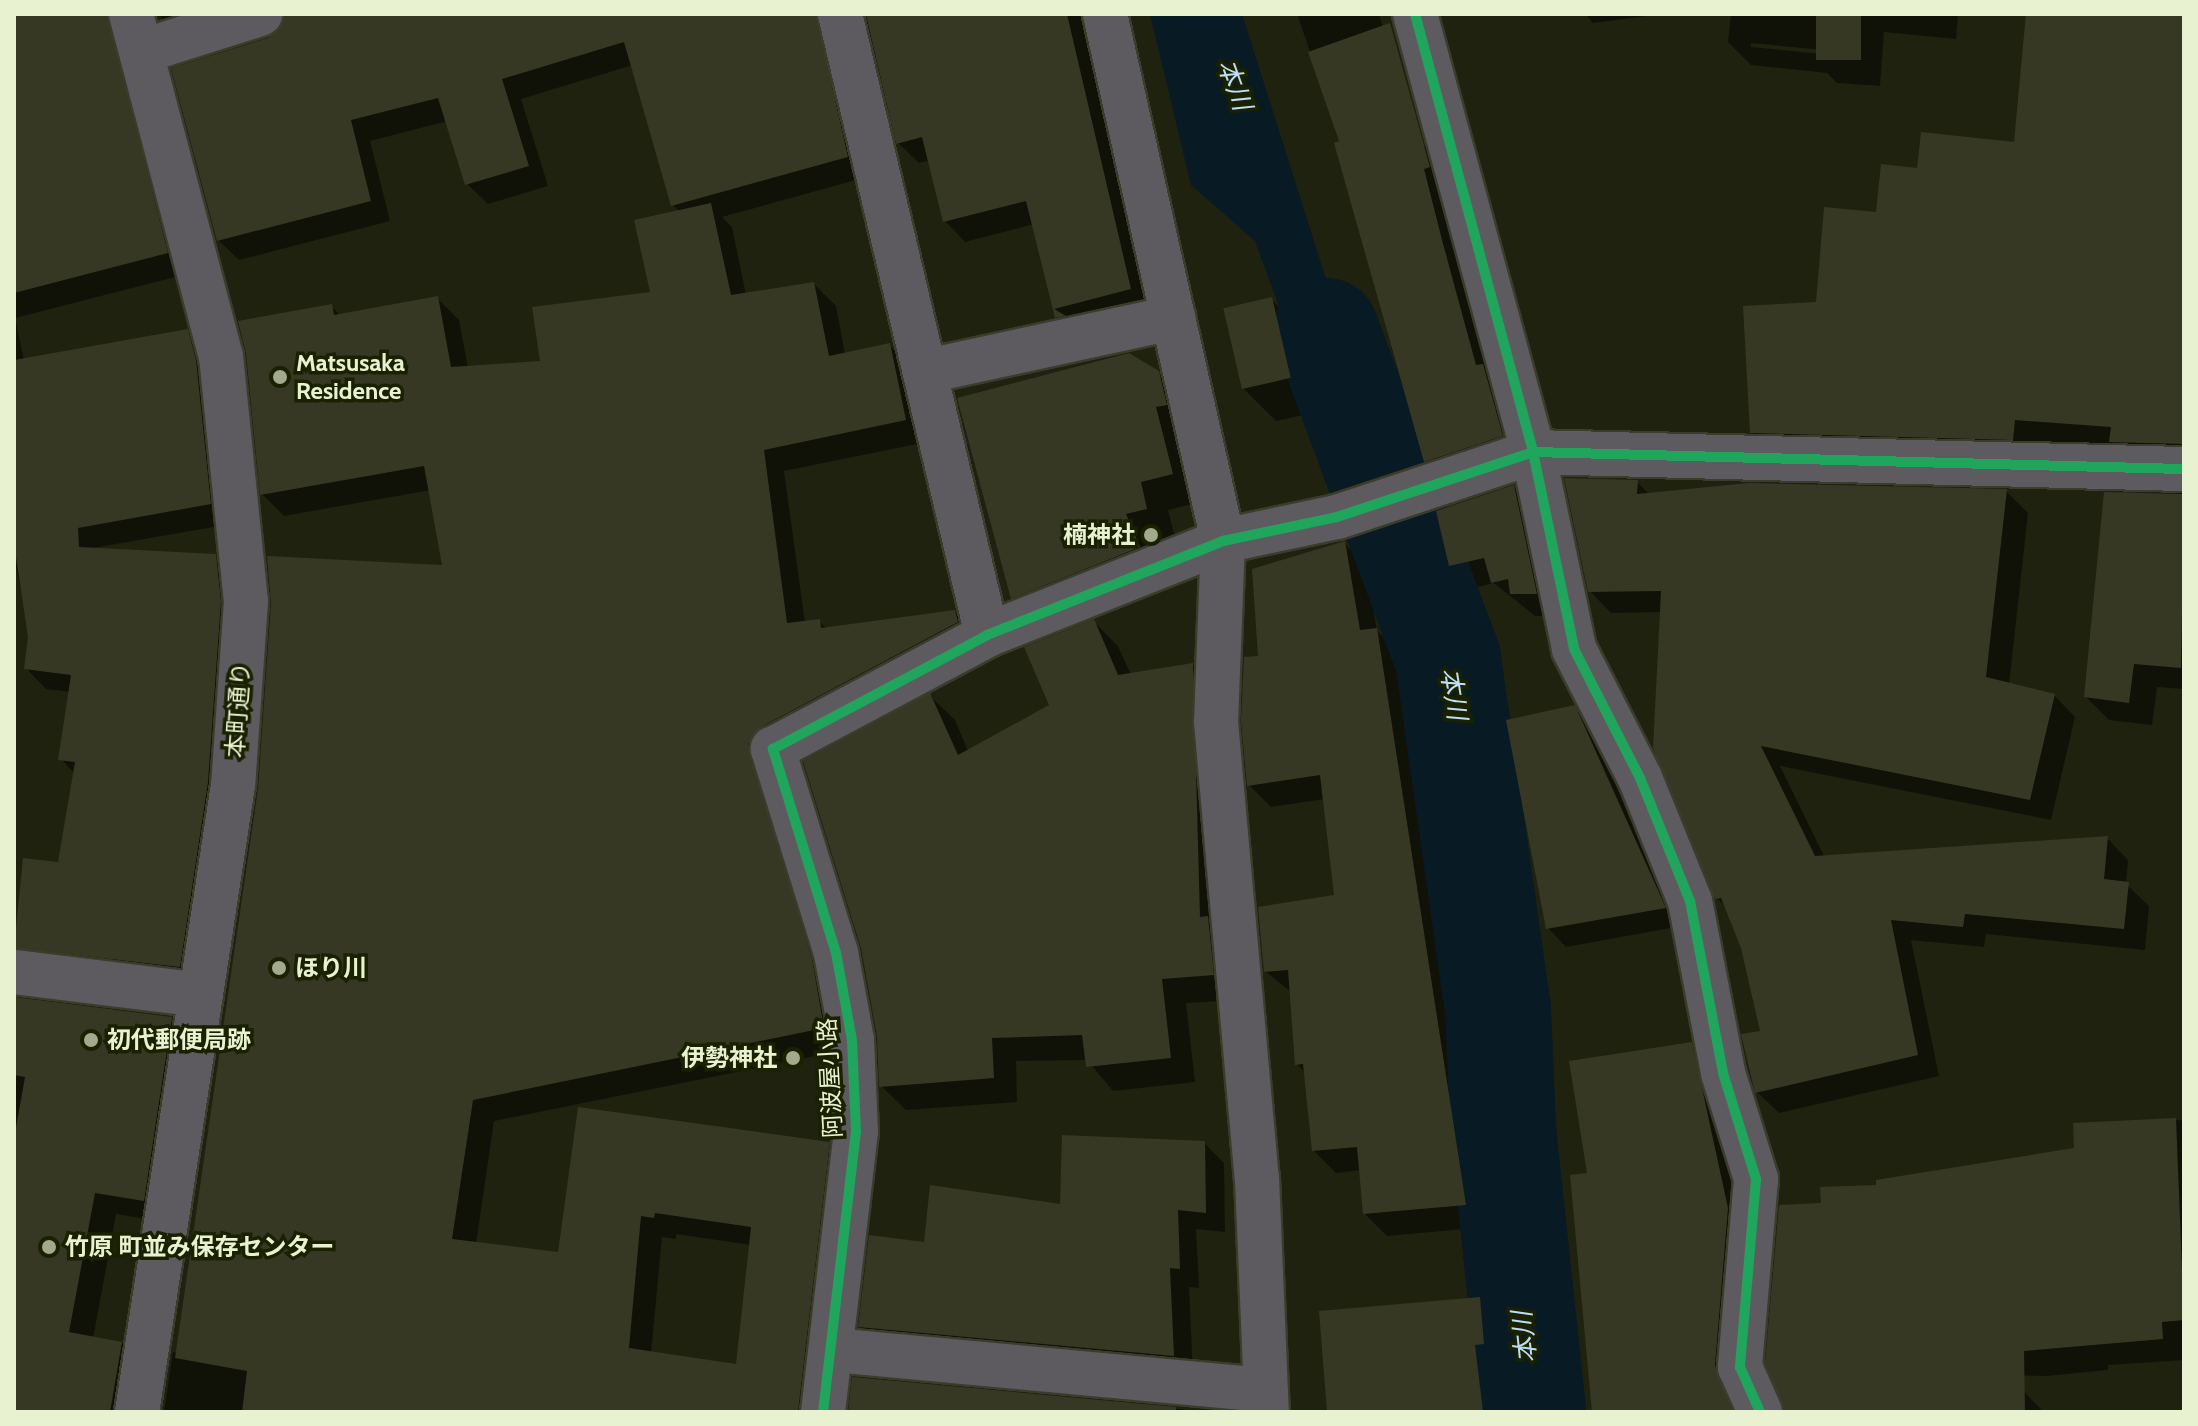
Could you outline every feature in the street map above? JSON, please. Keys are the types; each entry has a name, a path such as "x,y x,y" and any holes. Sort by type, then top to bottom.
{"street":[{"path":"137,32 260,14"},
{"path":"840,14 927,371 987,635 1223,541 1337,517 1411,495 1533,452 2184,469"},
{"path":"832,1350 1266,1401 1257,1178 1216,722 1223,541 1105,14"},
{"path":"1415,14 1533,452 1574,649 1640,778 1690,901 1723,1073 1756,1179 1740,1367 1760,1412"},
{"name":"本町通り","path":"137,32 221,356 246,601 233,785 137,1412"},
{"path":"927,371 1173,318"},
{"name":"阿波屋小路","path":"823,1412 856,1132 852,1040 836,953 773,749 987,635"},
{"path":"14,972 201,995"}],"water":[{"path":"1150,14 1242,14 1385,465 1342,479 1255,241 1191,185"}],"building":[{"path":"14,14 107,14 168,253 14,293"},
{"path":"284,14 816,14 848,157 671,206 624,42 502,79 529,166 465,185 438,98 351,120 371,201 217,241 171,68 268,38 279,30"},
{"path":"866,14 1067,14 1131,289 1054,309 1066,316 1055,318 1026,201 943,222 922,137 896,144"},
{"path":"1816,14 1861,14 1861,60 1816,60"},
{"path":"2026,14 2184,14 2184,444 2109,442 2111,427 2015,420 2013,440 1750,433 1743,306 1816,302 1824,207 1876,212 1881,164 1917,168 1921,132 2014,142"},
{"path":"1390,23 1430,167 1424,169 1476,365 1483,364 1503,436 1424,462 1334,143 1339,141 1308,52"},
{"path":"711,203 731,295 814,282 829,356 890,343 906,420 764,450 787,623 820,619 821,628 955,610 958,622 761,727 748,744 812,959 824,1028 473,1100 452,1239 558,1252 578,1107 830,1142 798,1412 242,1412 247,1371 175,1358 258,789 271,603 267,556 442,565 424,466 260,495 246,353 238,321 332,304 334,315 438,296 451,367 540,361 532,307 650,292 634,220","holes":["655,1213 751,1227 736,1364 629,1348 641,1216 654,1218"]},
{"path":"1272,297 1291,378 1242,389 1223,308"},
{"path":"188,329 196,360 211,504 78,528 79,547 216,554 221,601 208,782 180,967 14,948 23,858 58,862 75,762 58,760 71,675 24,669 28,637 14,544 14,360"},
{"path":"1129,353 1159,371 1167,405 1156,407 1173,474 1141,482 1147,509 1126,514 1140,547 1011,599 957,398"},
{"path":"1564,478 1638,480 1637,494 1749,483 2007,489 1986,677 2055,694 2030,800 1761,746 1815,856 2108,836 2104,879 2129,882 2124,929 1965,914 1963,927 1891,920 1918,1055 1755,1093 1741,1034 1760,1031 1741,948 1721,898 1715,899 1653,748 1661,591 1588,592"},
{"path":"1514,485 1537,594 1510,594 1508,579 1491,583 1484,558 1449,566 1436,511"},
{"path":"2104,492 2184,494 2181,668 2134,664 2129,703 2084,697"},
{"path":"1345,541 1360,630 1377,628 1466,1205 1363,1214 1357,1147 1312,1151 1303,1064 1295,1065 1288,970 1264,972 1258,907 1334,895 1320,775 1247,786 1241,721 1244,657 1258,656 1252,569"},
{"path":"1094,619 1118,675 1193,663 1200,917 1208,916 1214,975 1162,979 1171,1058 1086,1067 1082,1035 992,1038 994,1078 879,1087 877,1036 861,948 803,761 930,693 958,755 1049,705 1024,647"},
{"path":"1575,705 1666,908 1546,929 1506,720"},
{"path":"14,997 172,1017 144,1201 95,1193 69,1332 122,1342 110,1412 14,1412 14,1139 25,1077 14,1075"},
{"path":"1692,1042 1728,1208 1715,1365 1733,1412 1592,1412 1570,1175 1587,1173 1569,1061"},
{"path":"2176,1118 2184,1320 2162,1322 2163,1339 2024,1351 2025,1412 1785,1412 1765,1363 1779,1205 1821,1203 1820,1187 1876,1185 1876,1180 2074,1148 2073,1123"},
{"path":"1062,1135 1205,1141 1206,1213 1178,1210 1180,1269 1170,1268 1174,1356 858,1327 869,1235 924,1242 930,1185 1060,1204"},
{"path":"1480,1297 1484,1344 1475,1345 1483,1412 1327,1412 1319,1311"},
{"path":"852,1377 1176,1407 1176,1412 848,1412"}],"waterway":[{"name":"本川","path":"1326,331 1448,659 1498,1009 1503,1130 1533,1412"}],"cycle path":[{"path":"1415,14 1533,452 1574,649 1640,778 1690,901 1723,1073 1756,1179 1740,1367 1760,1412"},
{"path":"823,1412 856,1132 852,1040 836,953 773,749 987,635 1223,541 1337,517 1533,452 2184,469"}],"place":[{"name":"Matsusaka Residence","path":"280,377"},
{"name":"楠神社","path":"1151,535"},
{"name":"ほり川","path":"279,968"},
{"name":"初代郵便局跡","path":"91,1040"},
{"name":"伊勢神社","path":"793,1058"},
{"name":"竹原 町並み保存センター","path":"49,1247"}]}
